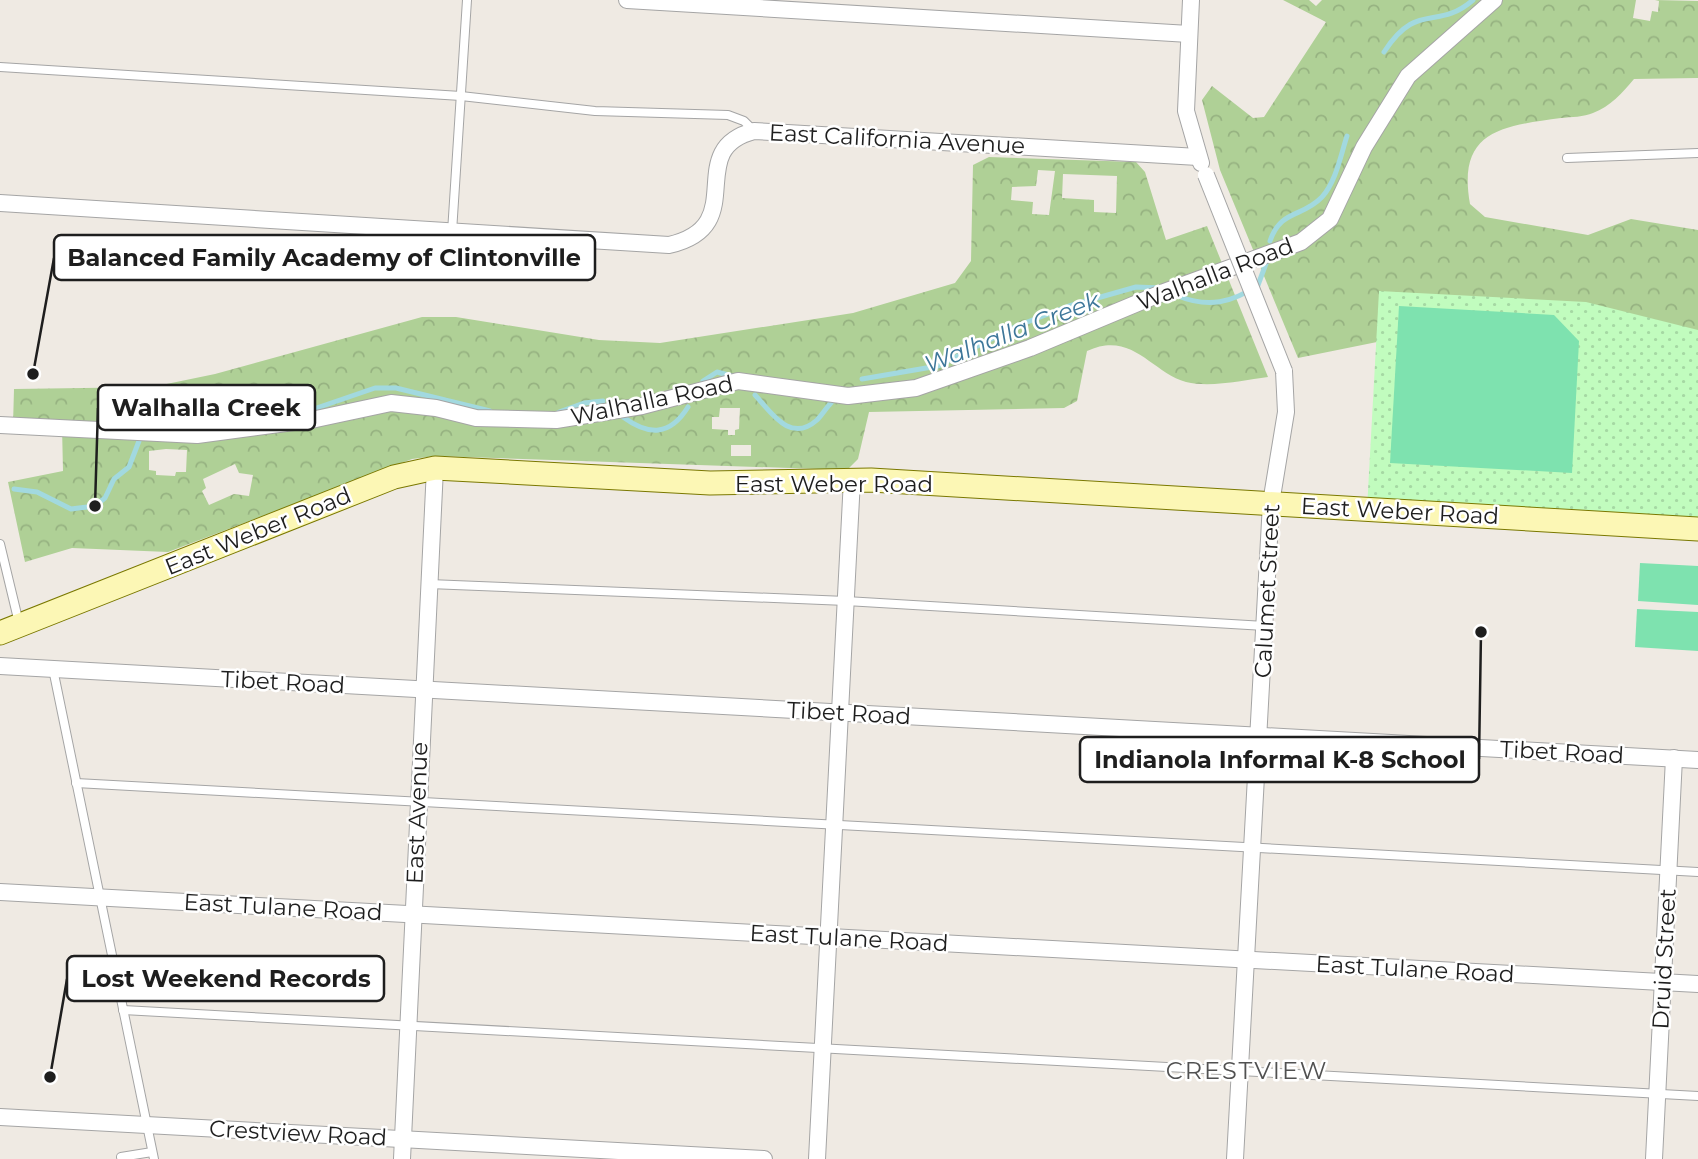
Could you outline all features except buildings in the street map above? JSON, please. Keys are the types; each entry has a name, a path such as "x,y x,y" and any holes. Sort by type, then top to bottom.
{"street":[{"path":"627,0 1189,34"},
{"name":"Calumet Street","path":"1191,0 1186,111 1198,157 1284,371 1286,412 1271,503 1235,1159"},
{"name":"Walhalla Road","path":"0,425 197,435 316,419 391,403 436,408 476,418 556,420 642,406 738,381 848,396 916,388 1030,348 1164,292 1301,242 1330,219 1364,147 1408,76 1494,0"},
{"name":"East California Avenue","path":"0,203 669,245 690,240 706,226 714,206 717,166 725,147 741,134 754,131 1198,157"},
{"name":"East Weber Road","path":"10,629 394,477 435,468 710,483 852,480 1698,529"},
{"name":"East Avenue","path":"402,1159 435,468"},
{"path":"817,1159 852,480"},
{"name":"Tibet Road","path":"0,666 1698,760"},
{"name":"Druid Street","path":"1654,1159 1674,758"},
{"name":"East Tulane Road","path":"0,892 1698,984"},
{"name":"Crestview Road","path":"0,1117 764,1159"}],"lane":[{"path":"452,232 467,0"},
{"path":"0,67 461,96 595,111 728,115 744,121 754,131"},
{"path":"1567,158 1698,153"},
{"path":"0,544 10,629"},
{"path":"429,584 846,601 1265,626"},
{"path":"53,669 153,1156 121,1157"},
{"path":"76,783 1698,873"},
{"path":"122,1010 1698,1096"}],"green space":[{"path":"1283,0 1309,0 1316,6 1322,0 1636,0 1633,18 1650,21 1652,11 1658,12 1659,1 1655,0 1698,1 1698,78 1634,79 1611,103 1593,113 1502,129 1477,147 1470,161 1468,180 1470,204 1485,217 1588,235 1631,219 1698,230 1698,363 1377,342 1298,358 1220,170 1202,100 1212,86 1253,118 1264,117 1326,22"},
{"path":"989,157 1136,162 1145,172 1166,240 1207,226 1268,377 1196,384 1174,377 1129,349 1103,346 1087,351 1077,401 1064,408 869,412 858,459 847,470 435,456 412,459 168,552 72,548 25,562 8,482 63,471 62,427 13,425 14,389 152,387 215,374 422,317 456,317 599,340 660,343 853,313 955,283 971,261 973,165","holes":["1038,170 1055,171 1049,215 1032,214 1033,202 1011,200 1012,187 1036,186","1063,174 1117,176 1116,213 1094,212 1094,200 1062,198","720,408 740,408 739,429 735,430 735,435 728,435 728,430 712,429 712,417 719,417","731,445 751,445 751,456 731,456","187,450 186,472 176,472 175,476 156,475 156,471 149,470 149,451","235,464 239,473 253,475 249,496 234,494 209,505 202,491 206,488 203,479"]},
{"path":"1379,291 1586,302 1698,330 1698,529 1367,509"},
{"path":"1399,306 1554,315 1579,341 1572,473 1390,463"},
{"path":"1640,563 1698,566 1698,605 1638,601"},
{"path":"1637,609 1698,612 1698,651 1635,647"}],"waterway":[{"name":"Walhalla Creek","path":"1384,52 1407,26 1448,14 1473,0"},
{"name":"Walhalla Creek","path":"1270,241 1280,224 1314,204 1327,191 1347,136"},
{"name":"Walhalla Creek","path":"1178,296 1210,303 1229,300 1258,285 1267,261"},
{"name":"Walhalla Creek","path":"862,379 938,366 1017,326 1069,306 1136,287 1161,288"},
{"path":"703,381 717,372 736,377"},
{"name":"Walhalla Creek","path":"280,416 302,413 375,388 396,388 490,411"},
{"name":"Walhalla Creek","path":"755,395 782,423 798,429 817,420 831,403"},
{"name":"Walhalla Creek","path":"559,412 584,403 603,401"},
{"path":"623,417 642,428 658,430 674,423 688,407"},
{"name":"Walhalla Creek","path":"170,421 260,419"},
{"name":"Walhalla Creek","path":"14,489 37,492 71,509 95,506 105,498 114,479 129,467 139,441"}],"place":[{"name":"Balanced Family Academy of Clintonville","path":"33,374"},
{"name":"Walhalla Creek","path":"95,506"},
{"name":"Indianola Informal K-8 School","path":"1481,632"},
{"name":"Lost Weekend Records","path":"50,1077"}],"district":[{"name":"CRESTVIEW","path":"1247,1070"}]}
